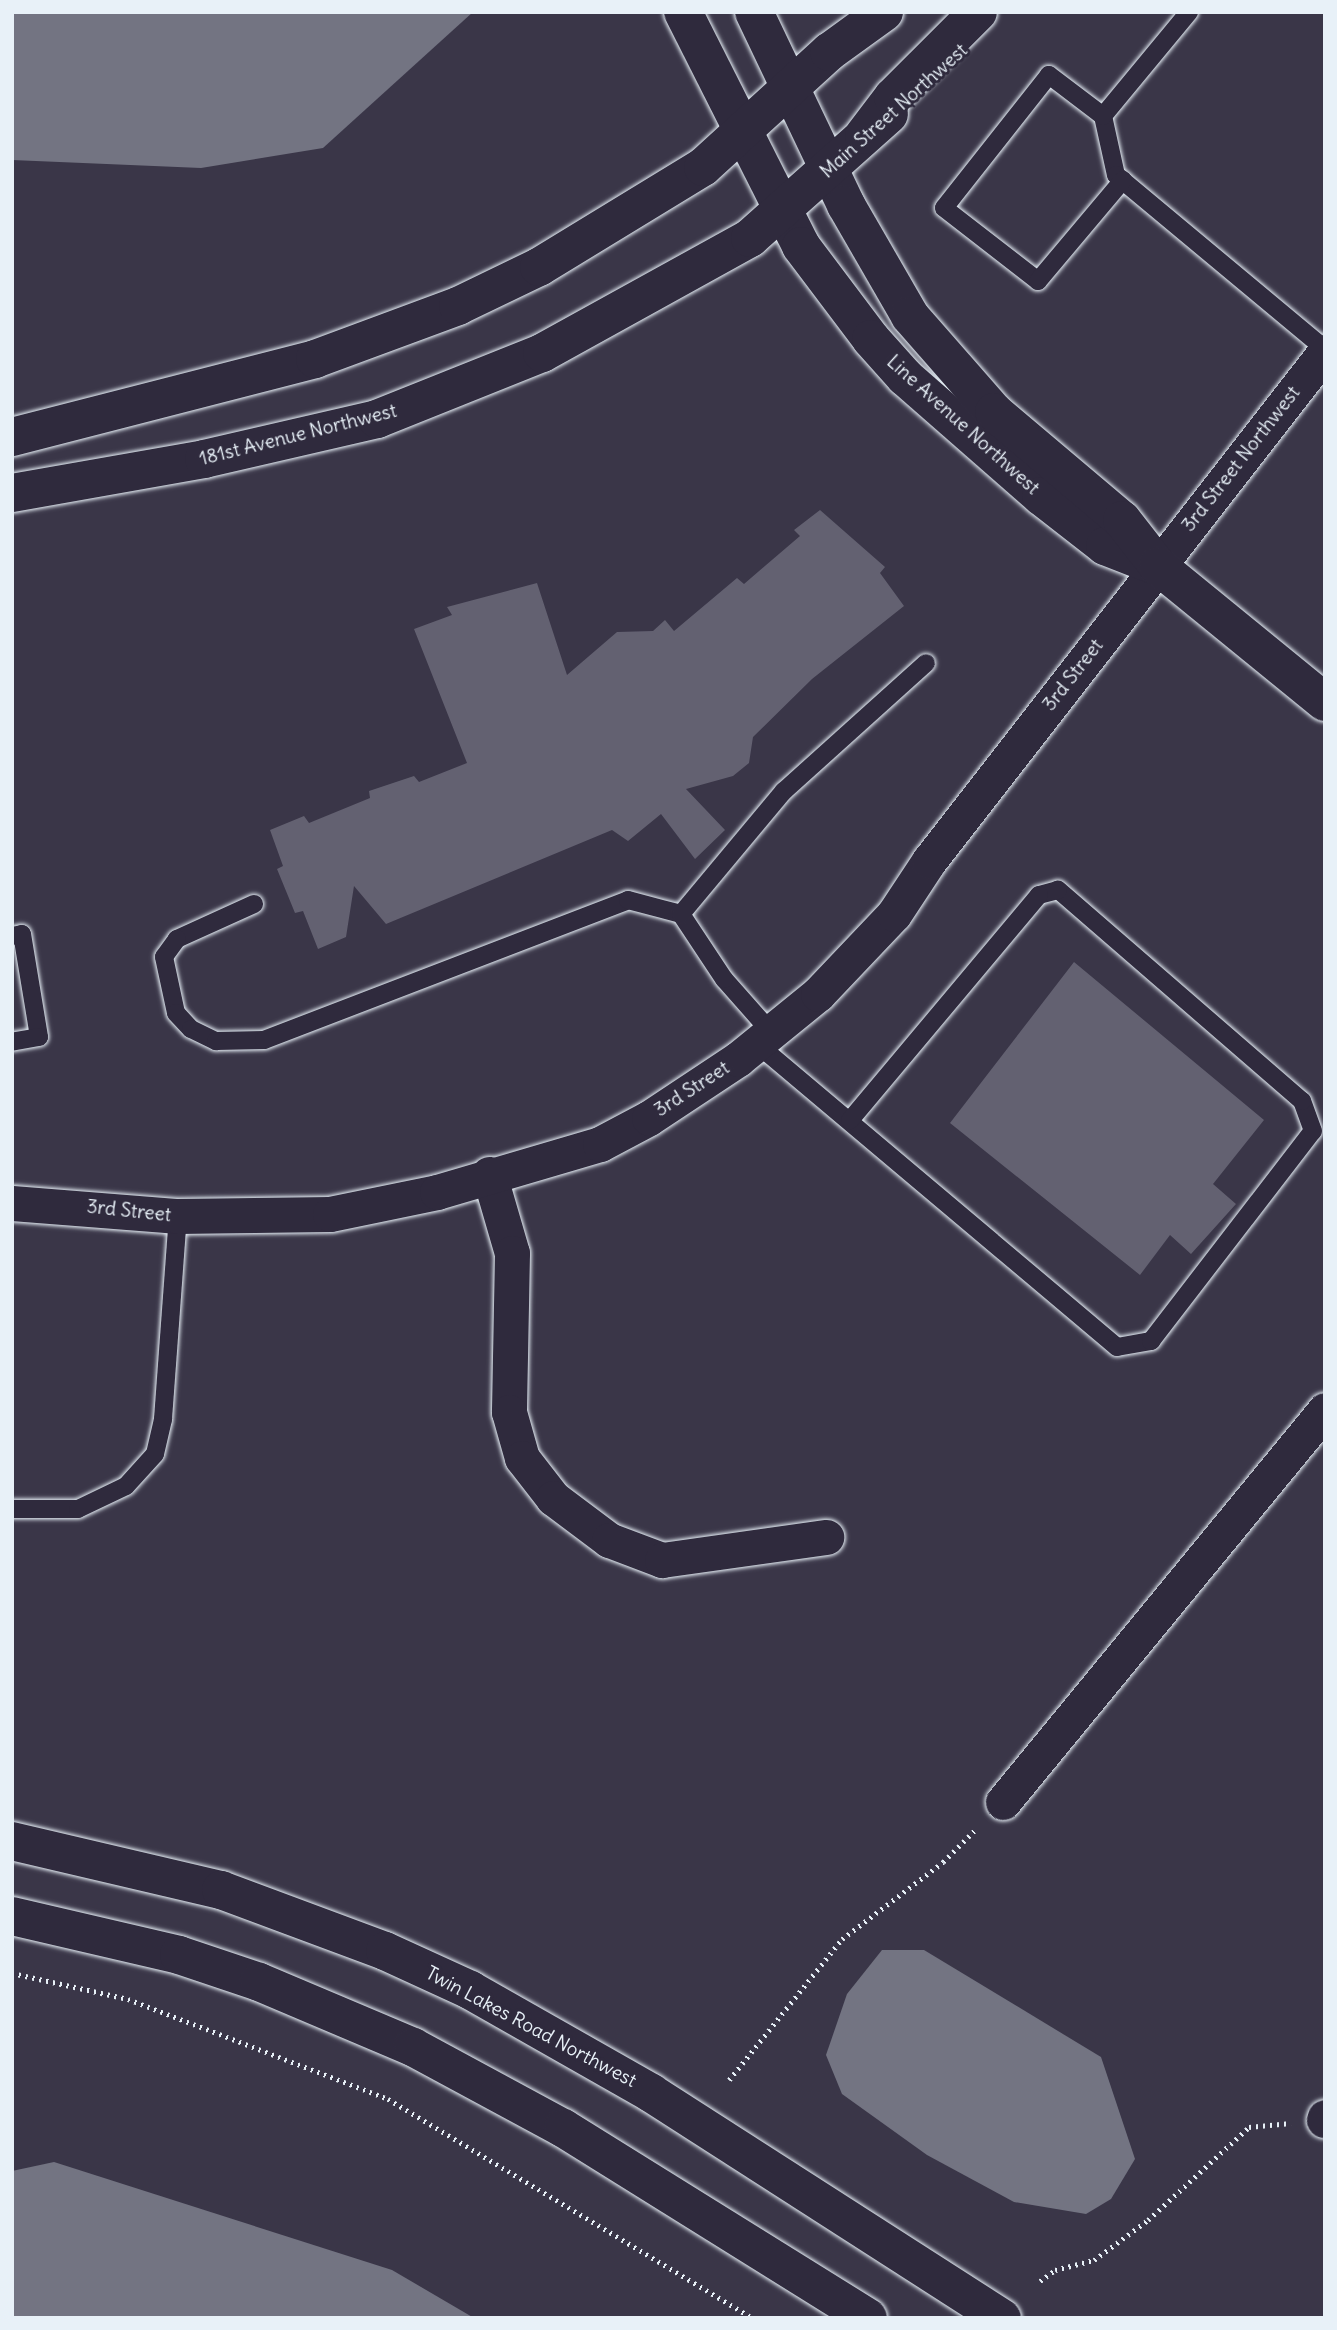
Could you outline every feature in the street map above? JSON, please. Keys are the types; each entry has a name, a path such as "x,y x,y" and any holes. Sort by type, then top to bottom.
{"main road":[{"name":"Line Avenue Northwest","path":"683,12 784,205 801,246 905,377 1105,546 1158,566"},
{"name":"Line Avenue Northwest","path":"754,12 910,316 994,412 1122,520 1158,566 1325,702"},
{"path":"12,437 207,391 351,347 458,306 603,233 703,167 745,128 884,12"},
{"path":"864,135 880,111 978,12"},
{"name":"Main Street Northwest","path":"784,205 832,168 864,135 1000,12"},
{"name":"181st Avenue Northwest","path":"12,494 204,459 377,419 466,386 542,353 741,243 784,205"},
{"name":"Twin Lakes Road Northwest","path":"12,1841 117,1861 221,1891 385,1951 470,1990 652,2093 1002,2318"},
{"path":"12,1916 179,1955 259,1982 413,2047 562,2128 868,2318"}],"street":[{"name":"3rd Street Northwest","path":"1158,566 1325,351"},
{"name":"3rd Street","path":"12,1203 178,1216 330,1214 437,1192 489,1174 600,1144 649,1118 763,1037 818,994 894,914 929,861 1158,566"},
{"path":"489,1174 512,1253 509,1412 522,1458 554,1499 609,1541 662,1560 827,1537"},
{"path":"1003,1802 1325,1410"}],"lane":[{"path":"1103,116 1189,12"},
{"path":"1123,180 1038,281 944,208 1049,75 1103,116 1116,175 1123,180 1325,351"},
{"path":"681,914 784,791 926,663"},
{"path":"254,904 177,939 164,957 176,1013 191,1029 216,1041 264,1040 628,900 681,914 763,1037 850,1120 1117,1347 1151,1341 1313,1131 1302,1101 1058,890 1039,895 850,1120"},
{"path":"12,936 22,934 39,1037 12,1042"},
{"path":"12,1509 78,1509 126,1486 155,1454 163,1419 178,1216"}],"path":[{"path":"729,2080 842,1939 943,1862 1003,1802"},
{"path":"12,1973 128,1999 388,2099 752,2318"},
{"path":"1040,2281 1055,2270 1094,2260 1149,2220 1249,2127 1324,2119"}],"water":[{"path":"12,12 473,12 323,148 201,168 12,160"},
{"path":"882,1950 924,1950 1101,2057 1135,2159 1111,2199 1086,2214 1014,2202 927,2155 842,2094 826,2055 847,1994"},
{"path":"54,2162 392,2270 474,2318 12,2318 12,2171"}],"building":[{"path":"820,510 885,567 880,573 904,606 812,679 753,737 749,763 733,776 686,789 725,830 695,859 661,814 628,841 612,830 386,924 354,886 346,937 318,949 303,911 295,913 277,869 283,866 270,830 304,816 309,823 370,798 369,791 414,776 419,782 467,763 414,629 452,615 447,607 537,583 567,675 617,632 653,631 665,620 674,631 737,578 744,584 800,536 794,530"},
{"path":"1074,962 1264,1120 1213,1184 1236,1204 1191,1254 1170,1235 1140,1275 950,1123"}]}
